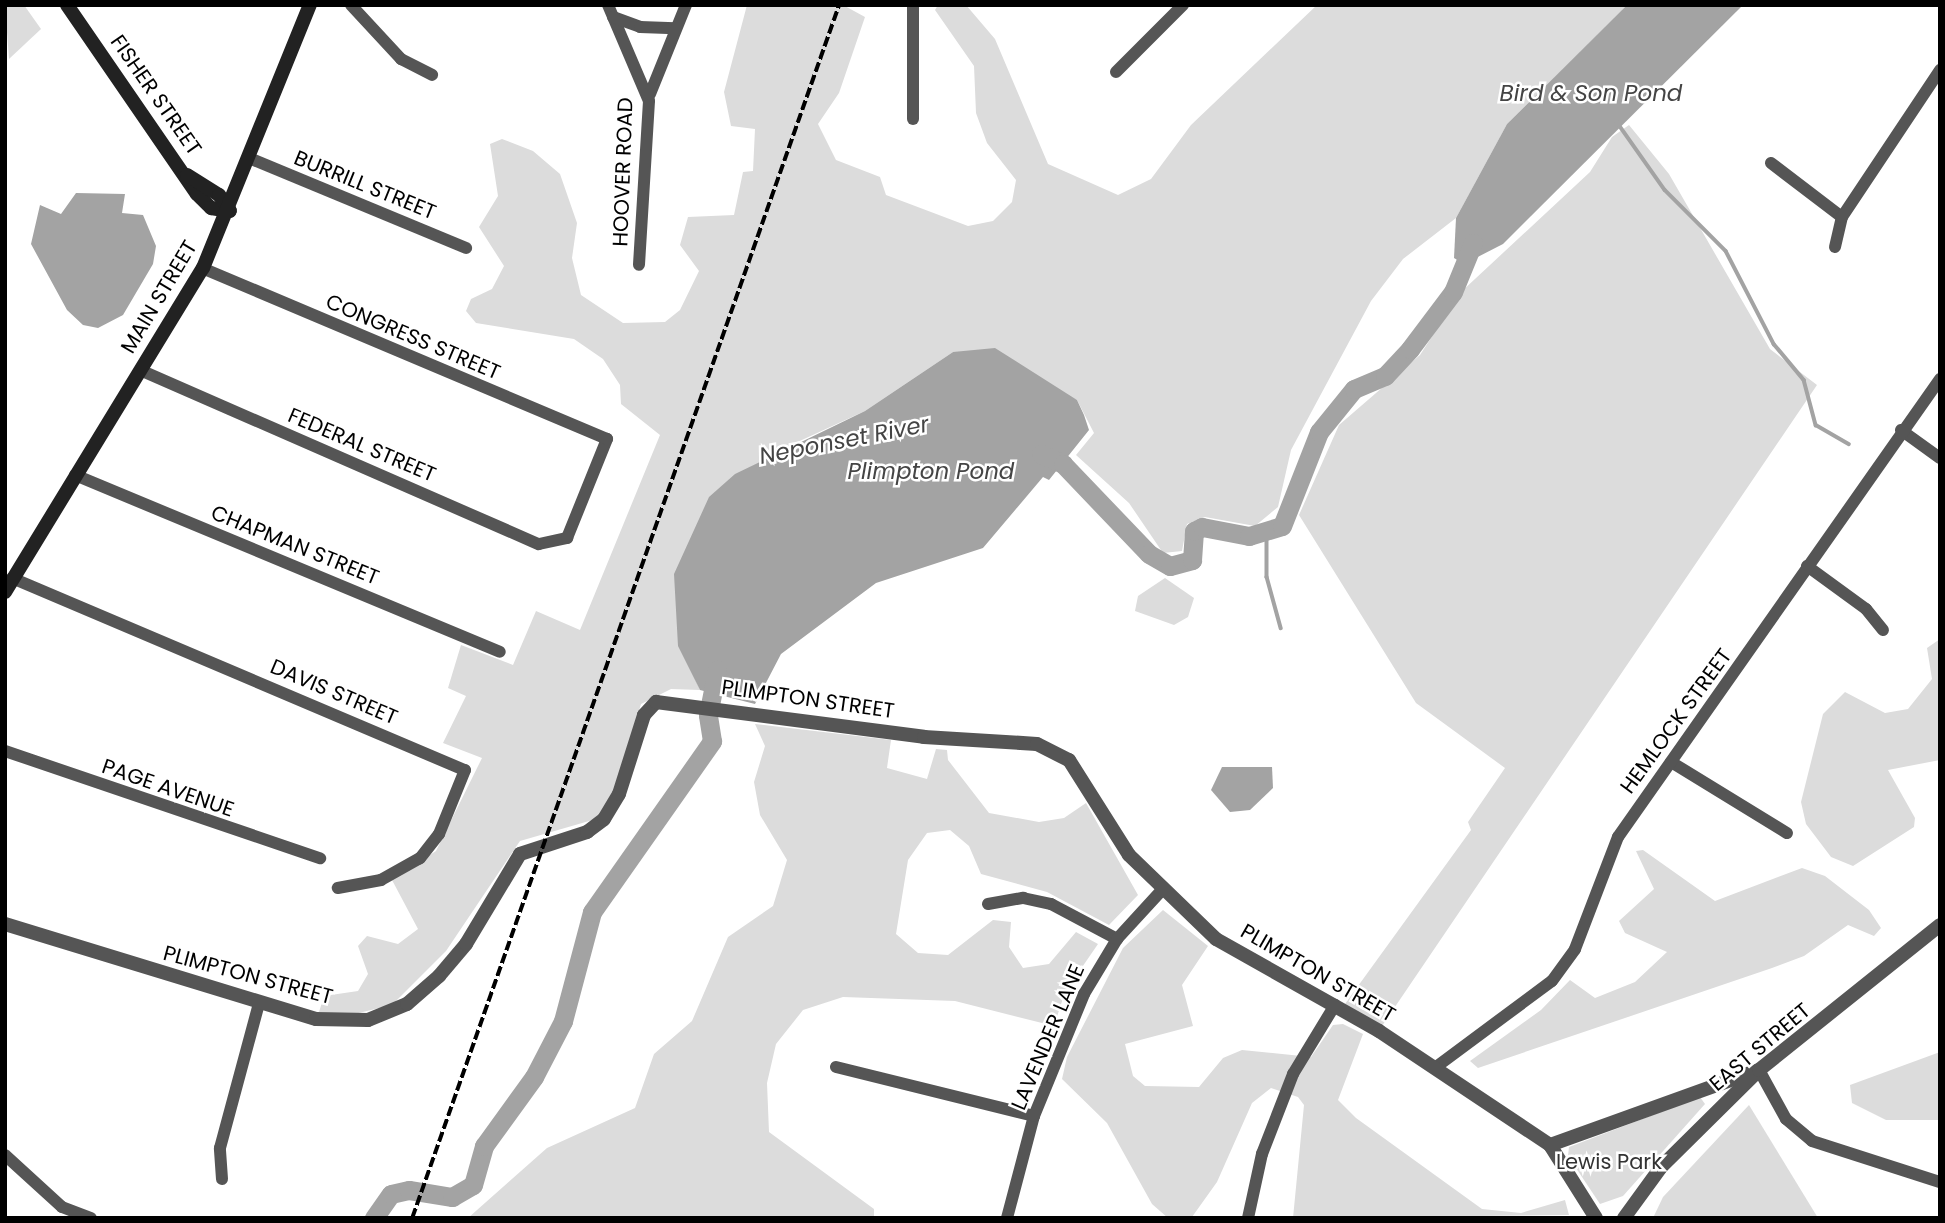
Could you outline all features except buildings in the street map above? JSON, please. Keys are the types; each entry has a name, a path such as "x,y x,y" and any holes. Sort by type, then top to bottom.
{"main road":[{"name":"FISHER STREET","path":"67,5 187,175 219,195 230,211"},
{"name":"MAIN STREET","path":"5,592 203,268 230,211 310,5"}],"street":[{"path":"351,5 401,59 432,75"},
{"path":"649,101 686,5"},
{"path":"913,5 913,119"},
{"path":"1115,72 1183,5"},
{"path":"610,11 639,27 675,28"},
{"name":"HOOVER ROAD","path":"610,11 649,101 639,265"},
{"path":"1835,247 1842,216 1940,70"},
{"name":"BURRILL STREET","path":"249,158 466,248"},
{"path":"1771,163 1842,216"},
{"name":"CONGRESS STREET","path":"203,268 608,441 567,538"},
{"name":"FEDERAL STREET","path":"140,370 539,544 567,538"},
{"name":"HEMLOCK STREET","path":"1436,1067 1552,981 1574,949 1618,837 1901,430 1940,379"},
{"path":"1901,430 1940,458"},
{"name":"CHAPMAN STREET","path":"75,475 500,652"},
{"path":"1807,566 1866,609 1883,630"},
{"name":"DAVIS STREET","path":"12,578 465,770 445,822 420,858 381,880 338,888"},
{"name":"PLIMPTON STREET","path":"5,924 259,1003 352,1022 407,1004 466,944 517,858 587,832 604,819 649,707 663,700 1053,750 1069,760 1129,855 1161,891 1216,939 1436,1067 1550,1145 1597,1218"},
{"name":"PAGE AVENUE","path":"5,751 320,858"},
{"path":"1671,762 1787,833"},
{"name":"LAVENDER LANE","path":"1007,1218 1034,1116 1084,993 1117,939 1161,891"},
{"path":"988,904 1023,898 1051,904 1117,939"},
{"name":"EAST STREET","path":"1624,1218 1661,1167 1759,1070 1940,925"},
{"path":"222,1179 220,1148 259,1003"},
{"path":"1248,1218 1262,1154 1290,1082 1335,1006"},
{"path":"836,1067 1034,1116"},
{"path":"1550,1145 1759,1070 1786,1119 1812,1141 1940,1182"},
{"path":"5,1155 62,1207 92,1218"}],"green space":[{"path":"5,5 24,5 41,29 9,59"},
{"path":"747,5 843,5 865,17 839,93 818,124 836,160 880,177 886,195 968,226 993,221 1012,202 1016,180 987,143 976,113 974,66 935,10 938,5 966,5 995,39 1048,164 1118,195 1151,179 1191,125 1317,5 1627,5 1507,124 1456,218 1403,259 1371,301 1291,450 1278,507 1255,526 1205,517 1187,524 1182,551 1163,553 1129,503 1076,455 1094,433 1077,400 953,352 865,411 791,445 695,679 700,690 671,689 641,704 612,801 596,819 520,841 446,951 392,1005 346,1016 319,1012 324,996 358,991 368,974 358,946 367,936 398,944 418,929 392,880 436,851 482,758 443,743 466,696 448,688 461,645 513,665 536,611 580,630 660,435 621,404 620,385 603,359 574,339 476,323 466,311 471,299 492,289 504,266 479,227 498,196 490,144 502,139 533,151 560,174 577,223 572,258 581,295 623,323 665,322 680,310 699,271 680,245 688,217 734,215 743,172 753,171 755,129 731,126 724,92"},
{"path":"1629,125 1669,174 1770,349 1817,385 1382,1026 1345,1004 1471,830 1468,822 1505,768 1416,703 1299,515 1339,425 1420,355 1461,292 1590,172 1612,137"},
{"path":"1165,578 1194,598 1188,617 1174,625 1135,611 1138,596"},
{"path":"1940,639 1940,760 1888,770 1915,818 1914,827 1853,866 1831,857 1806,824 1801,802 1823,714 1845,692 1885,713 1908,709 1932,679 1927,648"},
{"path":"755,724 891,740 887,768 927,779 936,749 947,750 948,760 989,813 1039,822 1064,818 1086,803 1138,895 1109,925 1047,892 981,874 969,846 950,830 927,833 908,860 896,934 918,953 948,955 993,920 1011,922 1009,947 1023,968 1049,964 1076,932 1098,944 1065,992 1054,1026 955,1001 843,997 803,1010 776,1044 767,1083 769,1132 874,1209 874,1218 468,1218 547,1148 635,1108 654,1054 692,1021 728,937 773,906 787,860 760,815 754,782 765,746"},
{"path":"1643,850 1715,901 1802,868 1825,876 1869,910 1881,928 1874,936 1848,925 1804,956 1478,1068 1470,1061 1541,1010 1570,980 1595,998 1635,982 1667,952 1625,933 1619,921 1654,889 1636,851"},
{"path":"1163,910 1208,946 1182,985 1193,1026 1125,1044 1133,1076 1145,1086 1199,1087 1223,1058 1242,1050 1311,1057 1333,1025 1343,1024 1363,1034 1338,1100 1356,1118 1482,1209 1521,1213 1565,1200 1569,1215 1293,1218 1304,1105 1298,1097 1271,1088 1252,1103 1217,1182 1192,1217 1168,1218 1152,1204 1107,1123 1062,1079 1067,1057 1123,948"},
{"path":"1940,1052 1940,1120 1886,1120 1852,1103 1850,1085"},
{"name":"Lewis Park","path":"1700,1097 1705,1104 1623,1196 1600,1204 1568,1156 1569,1147"},
{"path":"1749,1105 1818,1218 1653,1218 1663,1197"}],"water":[{"name":"Bird & Son Pond","path":"1627,5 1743,5 1503,244 1464,264 1454,258 1456,218 1507,124"},
{"path":"76,193 125,194 122,213 143,215 156,246 153,264 123,315 98,328 83,325 67,310 31,244 40,205 61,214"},
{"name":"Plimpton Pond","path":"995,348 1077,400 1084,415 1089,430 1049,480 1043,477 983,548 876,583 781,654 755,704 700,690 678,646 674,574 709,497 735,474 865,411 953,352"},
{"path":"1222,767 1272,767 1273,788 1250,810 1230,812 1211,790"}],"waterway":[{"path":"1617,122 1665,190 1726,251 1774,344 1804,380 1816,425 1849,444"},
{"name":"Neponset River","path":"1041,454 1063,464 1149,554 1170,566 1192,560 1194,531 1202,527 1249,536 1282,526 1319,432 1354,389 1385,376 1410,349 1453,292 1473,243"},
{"path":"1267,532 1267,577 1281,628"},
{"name":"Neponset River","path":"374,1218 391,1194 409,1190 452,1197 473,1185 484,1146 534,1077 563,1021 592,912 712,741 708,715 717,670"}],"railway":[{"path":"412,1218 839,5"}]}
